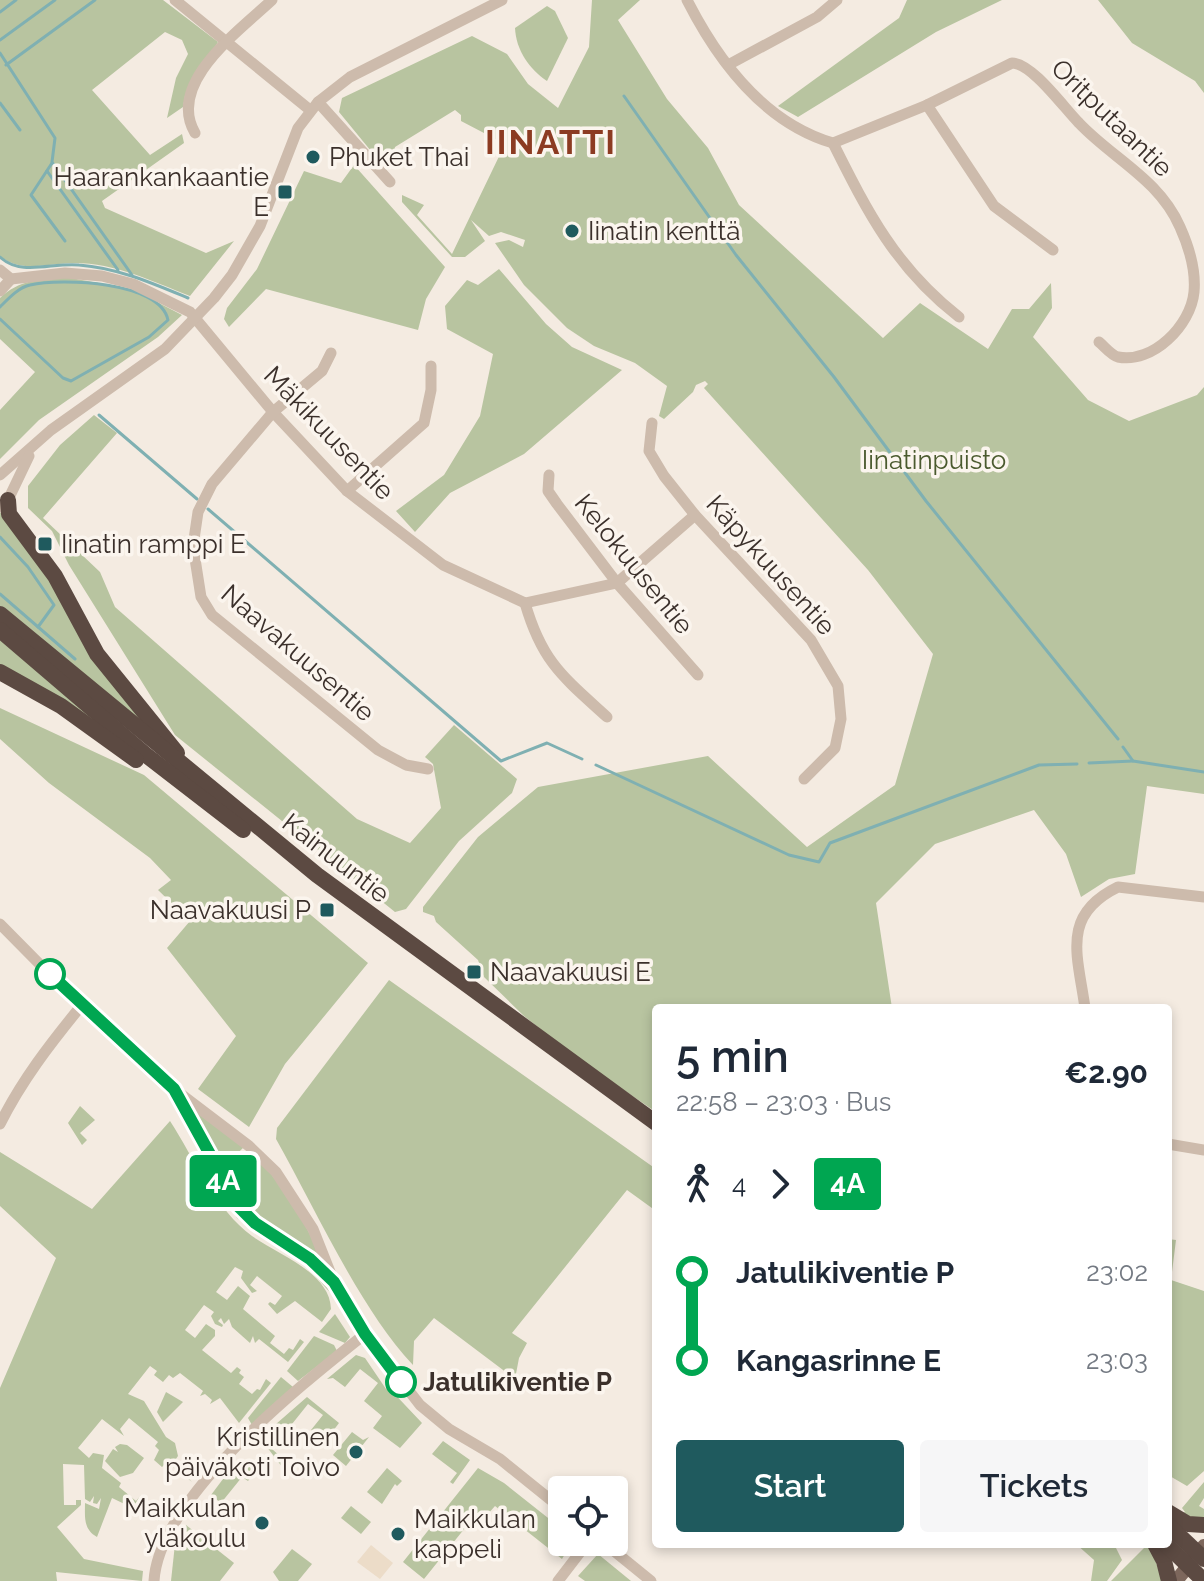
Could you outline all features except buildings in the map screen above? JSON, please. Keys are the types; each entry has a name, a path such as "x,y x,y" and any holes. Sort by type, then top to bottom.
{"highway":[{"path":"6,500 9,514 55,576 97,654 203,792"},
{"name":"Kainuuntie","path":"0,614 203,792 411,959 652,1132"},
{"name":"Kainuuntie","path":"0,630 146,755 203,792 652,1120"},
{"path":"0,672 61,706 153,772 203,792"},
{"path":"1172,1514 1188,1524 1204,1525"},
{"path":"1172,1530 1199,1565"},
{"path":"1157,1548 1169,1581"},
{"path":"1172,1548 1199,1565"}],"main road":[{"path":"1176,1581 1199,1565"}],"street":[{"path":"175,0 314,106 390,182"},
{"path":"195,133 188,118 191,93 203,70 272,0"},
{"path":"6,500 0,477 37,444 165,349 196,319 232,275 260,226 298,128 314,106 350,77 502,0"},
{"path":"687,0 728,65 757,98 788,123 833,143 888,246 928,293 959,317"},
{"path":"728,65 817,17 837,0"},
{"name":"Oritputaantie","path":"833,143 927,105 1012,63 1020,63 1081,126 1161,194 1179,223 1193,266 1194,295 1186,317 1178,331 1164,343 1134,358 1115,356 1099,342"},
{"path":"927,105 994,206 1053,250"},
{"path":"0,270 11,279 0,291"},
{"name":"Mäkikuusentie","path":"11,279 65,273 102,276 133,284 190,312 273,412 347,491 443,565 525,603"},
{"name":"Naavakuusentie","path":"331,353 322,371 273,412 212,484 198,512 193,546 201,597 212,615 378,750 406,765 428,769"},
{"path":"347,491 424,423 431,390 431,366"},
{"name":"Käpykuusentie","path":"652,423 649,451 695,515 811,640 838,686 841,719 835,748 804,779"},
{"path":"6,500 37,444"},
{"name":"Kelokuusentie","path":"549,475 548,491 617,583 698,675"},
{"path":"607,717 551,666 534,635 525,603 617,583 695,515"},
{"path":"1084,1004 1076,941 1078,925 1085,911 1118,887 1204,897"},
{"path":"0,924 81,1006 174,1089 249,1146 276,1172 313,1229 334,1282 365,1334 420,1405 449,1429 500,1459 548,1498"},
{"path":"0,1124 17,1089 46,1047 81,1006"},
{"path":"174,1089 239,1207 255,1223 310,1259 334,1282"},
{"path":"1172,1145 1204,1150"},
{"path":"154,1581 165,1536 218,1467 262,1422 365,1334"},
{"path":"558,1581 577,1556"},
{"path":"620,1556 651,1581"}],"green space":[{"path":"0,0 163,0 218,42 185,96 183,107 167,118 176,78 188,54 182,40 165,32 92,90 150,155 182,134 184,143 102,201 105,208 206,253 234,241 190,296 102,266 71,263 25,266 0,256"},
{"name":"Iinatinpuisto","path":"592,0 640,0 618,20 667,99 708,148 739,205 883,338 920,303 988,349 1012,309 1029,309 1051,283 1052,308 1033,337 1088,400 1129,421 1197,395 1204,387 1204,794 1147,786 1135,874 1109,879 1081,897 1066,854 1034,810 935,844 876,903 891,1004 652,1004 652,1109 578,1059 524,1016 484,977 478,960 436,922 434,916 423,912 423,907 478,837 538,787 708,756 807,847 895,785 933,654 868,570 704,388 708,384 705,381 696,385 693,392 664,419 659,416 667,386 635,363 594,346 567,328 524,285 495,243 509,240 523,247 525,240 501,232 489,236 471,220 485,241 465,257 452,257 402,202 402,195 424,205 417,215 452,254 505,144 461,121 461,115 455,110 395,147 391,165 380,162 339,112 342,98 472,36 507,54 528,84 558,108 589,47"},
{"path":"907,0 1002,0 936,32 798,117 778,106 899,18"},
{"path":"1098,0 1204,0 1204,93 1195,81 1132,43"},
{"path":"547,6 555,11 568,38 547,81 525,58 515,28"},
{"path":"354,165 445,267 426,299 418,330 266,289 229,327 224,319 227,308 257,269 304,171 341,183"},
{"path":"499,269 546,324 572,347 622,370 524,454 450,493 415,532 396,511 444,475 480,416 493,354 447,329 445,306 467,280 478,285"},
{"path":"65,277 132,289 182,315 158,337 39,420 0,459 0,410 35,372 0,339 0,298 22,284"},
{"path":"94,415 117,433 43,518 100,572 115,607 357,819 410,843 441,808 433,764 425,757 454,725 517,779 512,793 459,841 406,909 395,912 175,735 69,565 52,531 28,508 28,486 60,445"},
{"path":"5,510 160,737 0,606 0,513"},
{"path":"0,638 105,727 0,667"},
{"path":"0,708 144,775 368,963 285,1064 249,1127 198,1089 236,1036 167,948 190,921 158,890 171,880 150,858 49,783 0,739"},
{"path":"389,980 652,1166 652,1208 627,1190 512,1333 527,1343 519,1358 515,1379 434,1318 414,1341 413,1365 375,1316 339,1257 276,1139 277,1128"},
{"path":"183,1098 244,1147 220,1170"},
{"path":"80,1106 95,1120 80,1133 87,1140 82,1145 68,1123"},
{"path":"170,1121 206,1183 227,1212 252,1236 312,1274 328,1296 331,1309 322,1322 295,1301 277,1314 268,1304 275,1305 282,1296 257,1276 250,1285 257,1291 252,1293 241,1278 243,1271 235,1267 216,1292 227,1300 238,1286 250,1296 243,1309 275,1336 270,1343 284,1354 289,1348 293,1350 300,1339 304,1342 288,1362 259,1339 255,1343 253,1336 250,1343 232,1327 229,1319 224,1324 221,1318 218,1321 222,1327 215,1324 211,1316 214,1312 204,1305 185,1330 195,1338 206,1324 215,1330 215,1336 202,1350 231,1373 237,1367 241,1370 239,1373 244,1377 239,1384 252,1394 260,1390 266,1379 271,1383 239,1423 220,1398 210,1404 212,1400 205,1394 200,1396 203,1391 180,1373 173,1378 169,1375 163,1382 154,1375 157,1371 150,1366 128,1394 144,1401 166,1437 175,1443 178,1456 173,1463 192,1482 167,1462 162,1467 154,1460 159,1450 155,1446 158,1442 129,1418 120,1429 124,1436 102,1419 78,1448 89,1458 93,1453 104,1455 102,1468 121,1483 119,1487 136,1501 141,1495 144,1499 140,1504 160,1521 112,1498 97,1537 87,1526 85,1503 99,1509 101,1498 97,1504 93,1503 94,1496 90,1502 85,1499 84,1465 63,1464 64,1505 76,1505 76,1500 81,1500 81,1505 57,1527 84,1559 143,1571 142,1581 56,1572 57,1581 0,1581 0,1388 56,1258 0,1206 0,1152 92,1209"},
{"path":"248,1149 273,1176 293,1205 326,1270 248,1213 222,1175"},
{"path":"218,1178 243,1216 310,1263 338,1301 302,1262 237,1218 214,1181"},
{"path":"1172,1240 1176,1240 1172,1272"},
{"path":"1172,1280 1204,1291 1204,1471 1187,1486 1172,1477"},
{"path":"335,1314 350,1337 345,1343 319,1332"},
{"path":"314,1336 334,1345 337,1351 298,1381 287,1371"},
{"path":"356,1355 365,1358 386,1389 388,1387 422,1423 400,1448 373,1428 382,1416 364,1401 378,1383 360,1369 345,1387 333,1378 327,1379"},
{"path":"281,1377 293,1387 252,1425 248,1418"},
{"path":"166,1392 183,1402 163,1422 157,1412"},
{"path":"307,1397 339,1423 324,1443 311,1430 323,1415 308,1404 272,1449 291,1466 286,1472 260,1438"},
{"path":"352,1432 363,1440 369,1437 346,1466 333,1455"},
{"path":"443,1441 470,1460 453,1484 450,1482 457,1473 432,1454"},
{"path":"127,1445 144,1458 133,1473 120,1477 105,1461 113,1449 118,1452 115,1447"},
{"path":"260,1465 248,1481 242,1477 221,1503 211,1495 232,1467"},
{"path":"387,1468 402,1481 397,1486 395,1484 382,1504 367,1492"},
{"path":"478,1468 504,1483 548,1518 548,1548 495,1506 480,1523 473,1518 424,1579 403,1562"},
{"path":"1204,1482 1204,1498 1199,1506 1204,1509 1204,1520 1179,1514 1185,1512 1182,1508"},
{"path":"351,1506 371,1522 361,1534 341,1518"},
{"path":"186,1525 234,1563 220,1581 171,1581 175,1544"},
{"path":"1080,1548 1116,1548 1122,1560 1107,1581 1091,1581 1094,1560"},
{"path":"1144,1548 1151,1548 1163,1581 1111,1581"},
{"path":"292,1549 312,1564 298,1581 279,1581 273,1572"},
{"path":"596,1556 600,1556 631,1581 585,1581 578,1576"}],"shaded area":[{"path":"371,1545 393,1563 380,1579 357,1562"}],"waterway":[{"path":"0,12 16,0"},
{"path":"0,40 55,0"},
{"path":"6,65 95,0"},
{"path":"0,53 55,138 52,162 132,275"},
{"path":"624,96 736,255 834,377 926,501 1118,739"},
{"path":"0,103 20,130"},
{"path":"52,163 31,195 65,241"},
{"path":"47,171 118,270"},
{"path":"0,257 28,268 69,265 107,269 188,298"},
{"path":"0,307 26,286 85,283 108,285 147,297 161,307 168,320 149,337 71,381 63,378 0,319"},
{"path":"99,415 197,499"},
{"path":"208,509 501,761 547,743 582,759"},
{"path":"0,537 28,567 54,605 38,627"},
{"path":"0,594 75,659"},
{"path":"1123,747 1133,761 1204,772"},
{"path":"1089,763 1133,761"},
{"path":"596,765 789,855 819,862 830,843 1039,765 1077,764"}],"bus line":[{"name":"4A","path":"50,974 174,1089 218,1174 239,1207 255,1223 310,1259 334,1282 365,1334 401,1382"}],"place":[{"name":"Phuket Thai","path":"313,157"},
{"name":"Haarankankaantie E","path":"285,192"},
{"name":"Iinatin kenttä","path":"572,231"},
{"name":"Iinatin ramppi E","path":"45,544"},
{"name":"Naavakuusi P","path":"327,910"},
{"name":"Naavakuusi E","path":"474,972"},
{"name":"Jatulikiventie P","path":"401,1382"},
{"name":"Kristillinen päiväkoti Toivo","path":"356,1452"},
{"name":"Maikkulan yläkoulu","path":"262,1523"},
{"name":"Maikkulan kappeli","path":"398,1534"}],"district":[{"name":"IINATTI","path":"551,142"}]}
